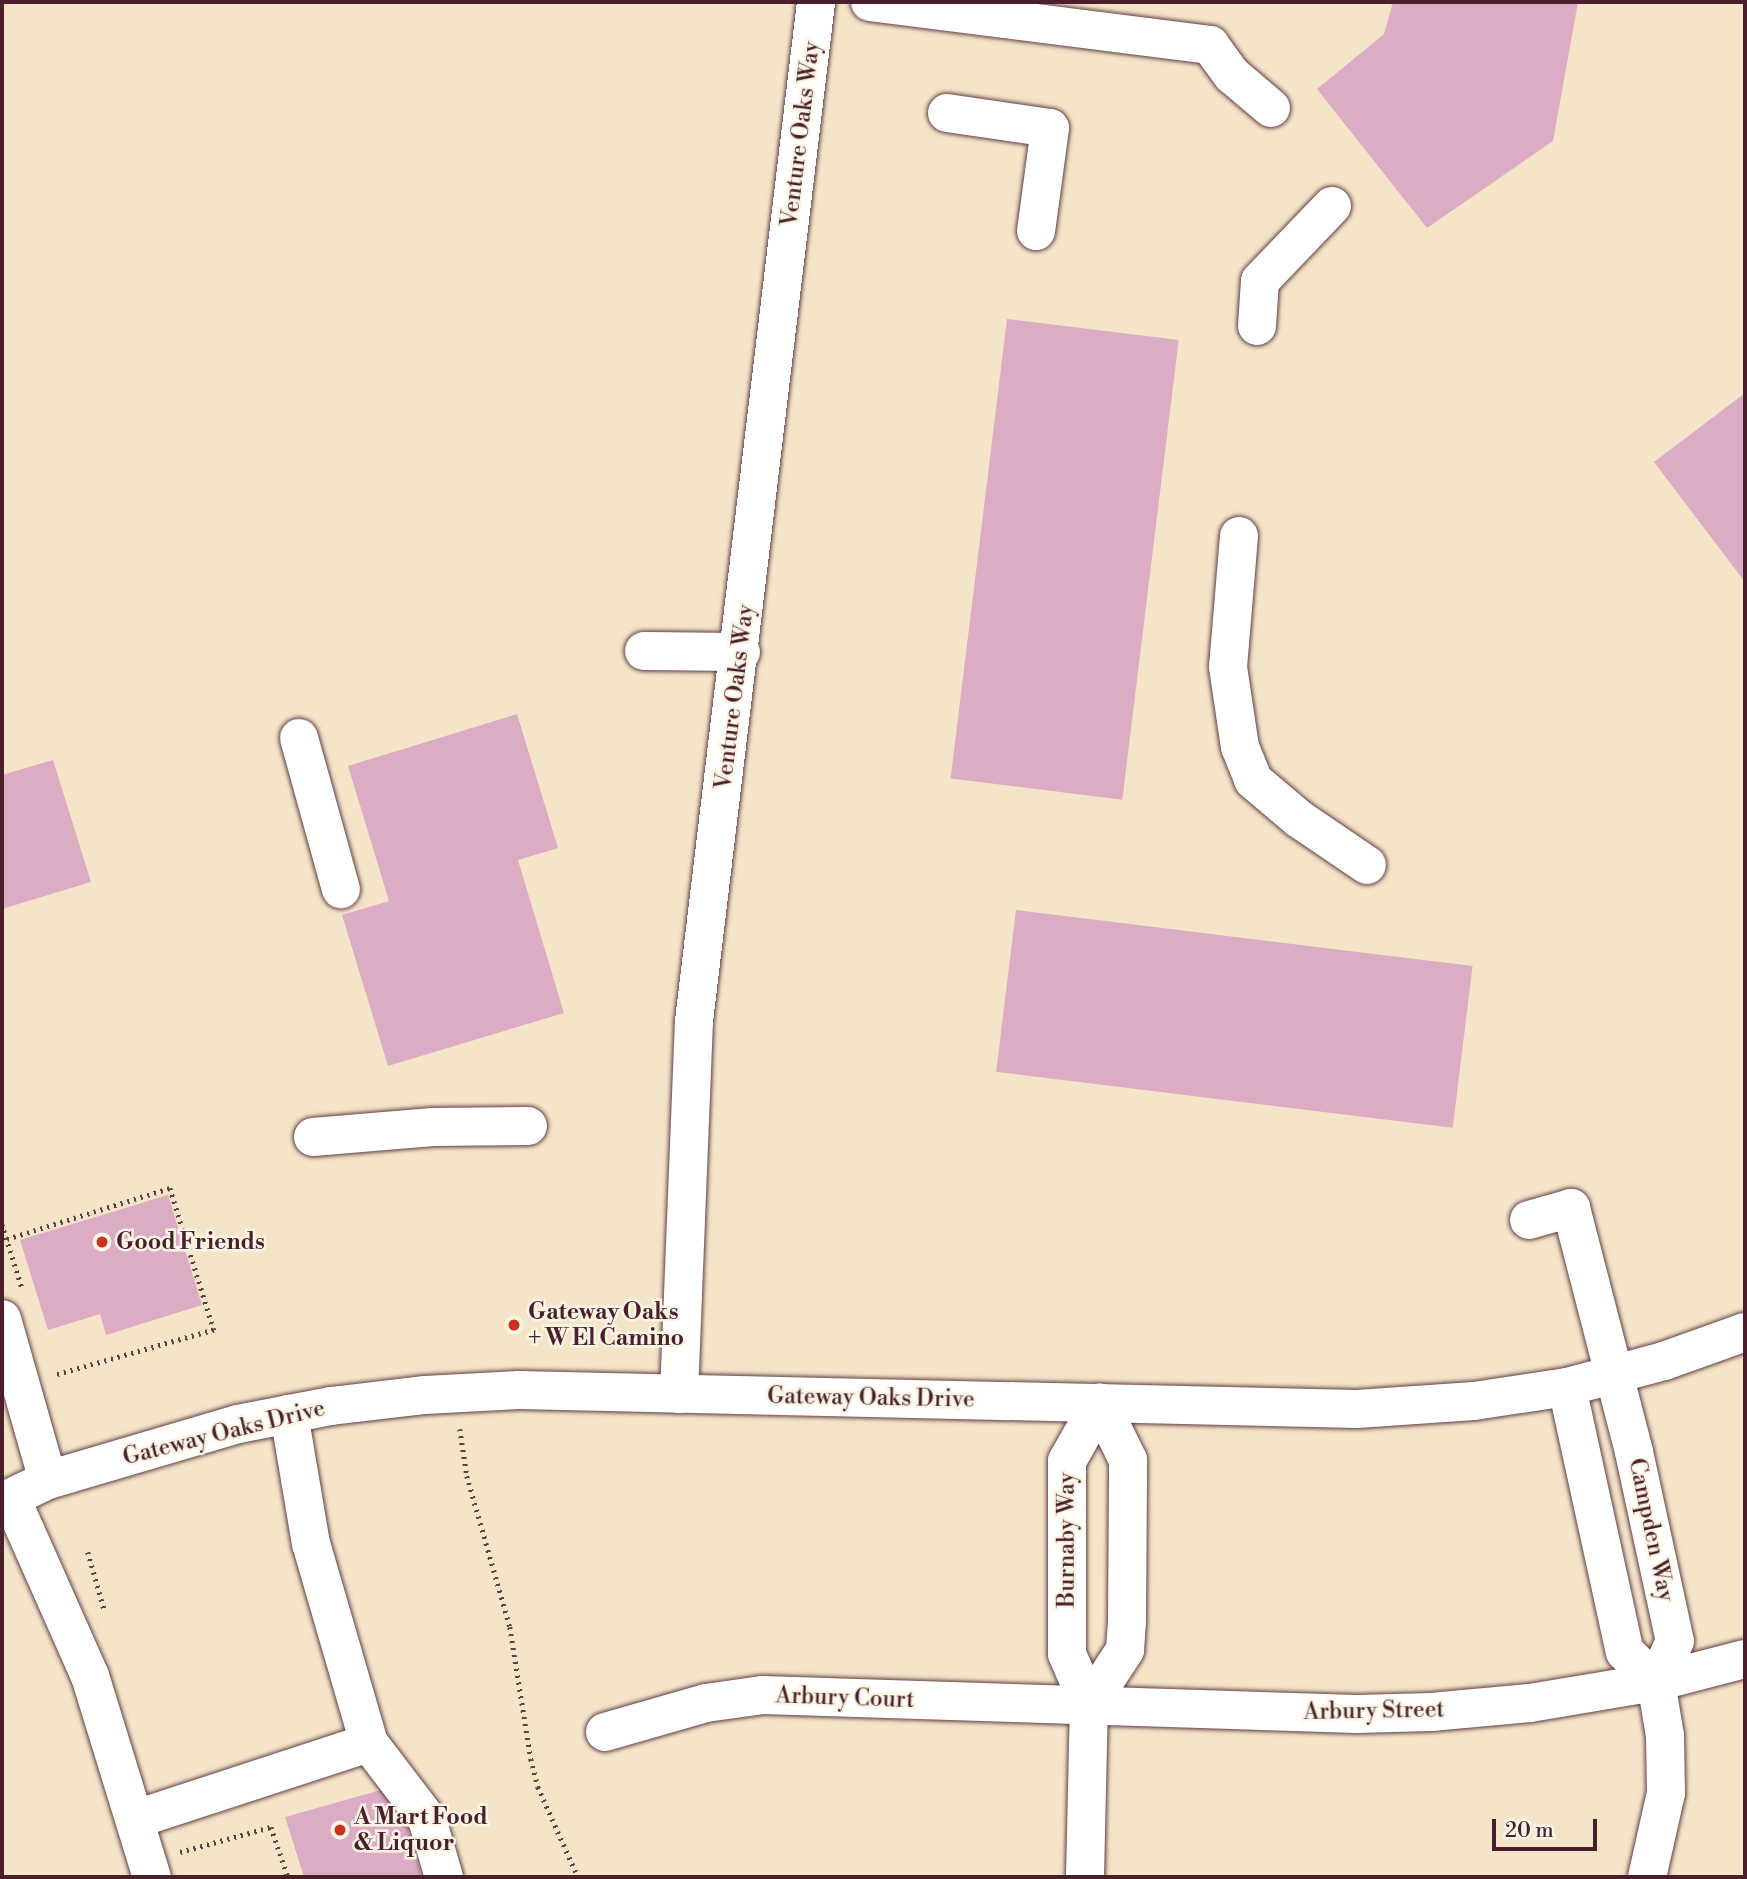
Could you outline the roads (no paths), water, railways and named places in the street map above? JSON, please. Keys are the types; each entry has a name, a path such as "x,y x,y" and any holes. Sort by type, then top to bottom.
{"street":[{"name":"Venture Oaks Way","path":"679,1394 694,1021 741,652 816,2"},
{"path":"870,2 1061,14 1210,45 1232,75 1271,108"},
{"path":"947,113 1050,128 1036,231"},
{"path":"1257,326 1261,281 1332,206"},
{"path":"1239,536 1228,667 1240,747 1253,780 1298,819 1367,864"},
{"path":"644,651 741,652"},
{"path":"299,738 341,889"},
{"path":"313,1137 433,1127 528,1126"},
{"name":"Campden Way","path":"1529,1220 1571,1208 1615,1374 1675,1641 1656,1682"},
{"path":"2,1318 48,1480"},
{"name":"Gateway Oaks Drive","path":"6,1500 48,1480 147,1448 289,1414 456,1394 679,1394 1357,1409 1474,1401 1567,1387 1745,1332"},
{"path":"1567,1387 1625,1652 1656,1682 1665,1736 1666,1793 1647,1877"},
{"path":"1089,1705 1125,1650 1128,1460 1100,1403"},
{"name":"Burnaby Way","path":"1085,1877 1089,1705 1067,1654 1067,1461 1100,1403"},
{"path":"289,1414 311,1544 369,1743 427,1819 444,1877"},
{"path":"6,1500 90,1676 149,1815 152,1877"},
{"path":"1601,1551 1653,1540"},
{"path":"1068,1570 1126,1568"},
{"name":"Arbury Street","path":"1089,1705 1357,1714 1431,1712 1530,1703 1656,1682 1745,1659"},
{"name":"Arbury Court","path":"605,1732 706,1703 763,1695 1089,1705"},
{"path":"149,1815 369,1743"}],"place":[{"name":"Good Friends","path":"102,1242"},
{"name":"Gateway Oaks + W El Camino","path":"514,1325"},
{"name":"A Mart Food & Liquor","path":"340,1830"}]}
